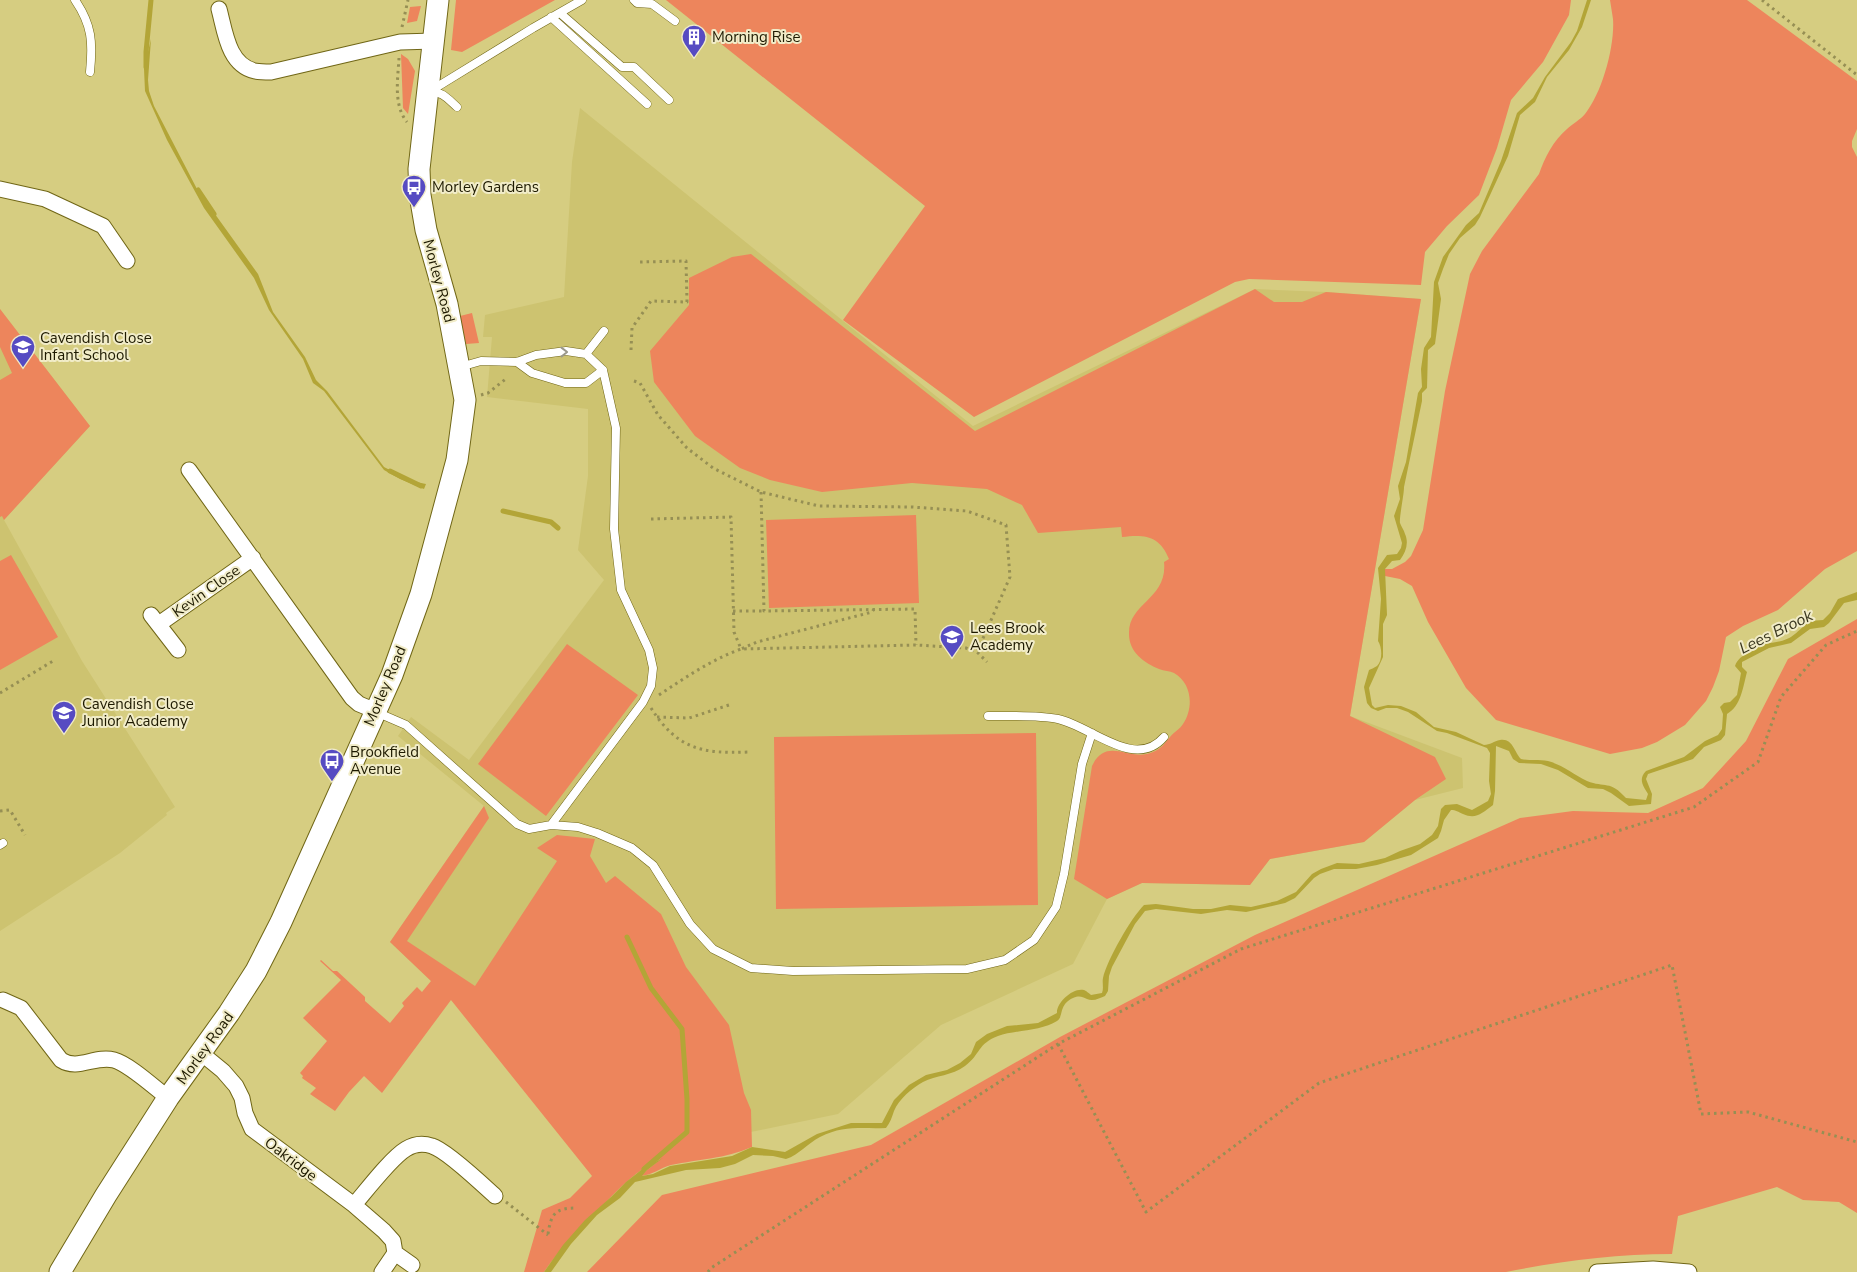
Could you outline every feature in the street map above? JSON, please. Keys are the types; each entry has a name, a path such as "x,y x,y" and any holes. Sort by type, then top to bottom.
{"street":[{"name":"Morley Road","path":"60,1272 106,1195 168,1098 235,1005 256,971 281,922 392,675 421,594 453,477 466,400 447,304 426,230 420,195 419,169 438,0"},
{"path":"219,9 231,53 245,68 255,72 271,72 400,42 434,42"},
{"path":"0,189 45,199 103,226 127,260"},
{"path":"189,470 352,698 376,711"},
{"name":"Kevin Close","path":"178,650 155,619 253,558"},
{"path":"3,1000 21,1008 61,1060 67,1064 74,1065 102,1059 115,1060 168,1098"},
{"name":"Oakridge","path":"201,1053 223,1070 236,1086 252,1129 354,1205 393,1241 395,1253 412,1265"},
{"path":"354,1205 395,1158 406,1148 419,1144 434,1146 456,1162 495,1196"},
{"path":"382,1272 395,1253"},
{"path":"1598,1272 1653,1269 1689,1272"}],"lane":[{"path":"75,0 90,30 92,52 90,72"},
{"path":"428,92 582,0"},
{"path":"634,0 637,3 652,4 675,21"},
{"path":"560,13 622,67 634,67 669,100"},
{"path":"551,17 647,104"},
{"path":"428,92 438,92 445,95 457,107"},
{"path":"586,354 604,331"},
{"path":"460,367 481,361 517,362 536,355 566,351 586,354 603,370 616,428 614,529 622,590 649,650 653,668 651,686 643,702 551,825"},
{"path":"517,362 532,373 565,383 586,383 603,370"},
{"path":"376,711 406,725 517,824 529,829 551,825 578,828 597,833 632,848 652,865 690,924 712,949 751,968 793,972 967,969 1005,960 1034,940 1056,907 1064,874 1082,764 1092,733"},
{"path":"988,716 1058,719 1131,750 1138,751 1152,747 1164,737"}],"path":[{"path":"408,0 400,42 398,91 400,111 406,121 423,134"},
{"path":"1762,0 1857,75"},
{"path":"631,350 632,328 651,301 687,302 686,261 638,262"},
{"path":"481,395 488,393 507,378"},
{"path":"634,381 640,383 658,415 687,448 713,468 761,492 819,506 912,507 967,511 1006,525 1010,577 977,652"},
{"path":"761,492 764,611"},
{"path":"651,519 731,517 734,632 741,649"},
{"path":"733,611 915,609 916,645"},
{"path":"643,702 652,701 721,656 757,642 874,610"},
{"path":"708,1272 711,1268 1058,1044 1241,949 1694,807 1758,762 1781,697 1826,645 1857,631"},
{"path":"741,649 916,645 966,648 977,652 987,662"},
{"path":"0,693 53,661"},
{"path":"643,702 651,707 668,730 692,746 718,754 748,752"},
{"path":"657,717 689,718 729,705"},
{"path":"0,811 10,810 25,835"},
{"path":"1058,1044 1146,1212 1319,1083 1672,965 1701,1114 1748,1112 1857,1142"},
{"path":"495,1196 504,1200 548,1235 550,1222 554,1214 564,1208 576,1208"}],"shaded area":[{"path":"456,0 555,0 462,52 451,50"},
{"path":"666,0 1571,0 1569,15 1543,62 1511,100 1497,148 1479,195 1447,226 1425,252 1421,285 1249,279 1235,282 974,417 843,320 925,206"},
{"path":"1587,0 1591,0 1582,27 1569,50 1547,77 1535,102 1520,115 1508,156 1480,217 1475,225 1460,238 1449,254 1438,283 1441,299 1435,344 1428,350 1427,388 1422,393 1400,516 1400,523 1407,541 1404,554 1400,560 1392,561 1385,569 1387,615 1383,624 1383,657 1369,688 1372,705 1375,708 1388,705 1401,706 1416,712 1434,727 1456,732 1484,745 1500,740 1508,741 1521,759 1545,760 1587,781 1616,789 1626,798 1646,800 1648,794 1643,785 1642,777 1646,771 1684,757 1705,741 1718,735 1722,729 1723,714 1720,707 1724,703 1730,702 1737,695 1741,673 1735,666 1740,658 1762,644 1778,642 1789,638 1809,621 1823,620 1830,613 1838,599 1857,592 1857,600 1844,603 1824,627 1810,629 1791,643 1769,648 1742,662 1742,667 1747,672 1743,690 1732,711 1727,714 1725,735 1721,740 1704,747 1693,759 1648,774 1646,779 1652,794 1651,804 1629,806 1611,793 1603,789 1588,788 1558,770 1541,764 1519,763 1513,759 1509,751 1496,746 1493,805 1475,816 1468,816 1451,810 1444,820 1438,838 1411,855 1356,869 1334,869 1314,878 1295,898 1285,903 1246,912 1227,910 1201,914 1156,909 1145,911 1135,924 1112,967 1108,991 1105,996 1092,1000 1081,997 1073,998 1065,1004 1057,1021 1044,1027 998,1036 986,1042 965,1066 949,1074 919,1084 910,1091 896,1107 886,1128 852,1128 829,1133 811,1142 795,1155 786,1159 753,1155 735,1164 720,1168 686,1170 635,1182 620,1198 597,1215 571,1244 551,1272 544,1272 563,1245 585,1220 626,1182 645,1167 663,1158 642,1176 653,1174 670,1166 732,1156 752,1147 785,1152 817,1134 851,1123 882,1123 894,1100 909,1085 926,1075 947,1070 960,1063 971,1054 976,1042 987,1034 1007,1026 1038,1023 1057,1013 1057,1009 1062,1001 1075,991 1084,990 1091,995 1102,993 1105,970 1114,950 1126,929 1144,905 1156,904 1193,909 1211,909 1230,905 1251,907 1277,901 1296,892 1312,874 1321,869 1337,863 1359,864 1385,858 1420,844 1432,835 1438,826 1441,809 1445,805 1457,804 1472,810 1488,801 1491,794 1489,781 1490,753 1487,748 1437,731 1408,712 1397,708 1386,708 1378,711 1371,708 1367,703 1364,687 1369,670 1377,666 1381,657 1378,641 1381,599 1378,568 1387,555 1397,554 1401,548 1402,543 1394,516 1400,499 1398,486 1406,462 1418,393 1422,387 1421,369 1424,348 1431,337 1434,282 1443,257 1466,225 1479,213 1501,161 1517,113 1533,98 1545,77 1571,42 1577,31"},
{"path":"1610,0 1747,0 1857,81 1857,129 1852,141 1852,147 1857,157 1857,551 1825,569 1778,610 1743,626 1726,637 1719,671 1713,687 1706,701 1685,725 1657,742 1642,748 1610,754 1496,720 1466,688 1428,622 1412,586 1400,579 1385,576 1385,569 1392,569 1405,562 1411,556 1423,530 1445,391 1470,274 1482,251 1539,174 1554,144 1569,127 1585,114 1597,94 1606,69 1612,42 1613,19"},
{"path":"421,6 417,21 407,23 410,7"},
{"path":"151,39 149,91 154,106 197,189 258,274 273,312 305,357 316,380 327,391 384,467 411,481 426,484 424,489 384,470 324,391 313,383 303,359 269,310 254,278 204,208 167,140 145,91 144,69"},
{"path":"401,54 408,59 415,71 408,114 403,108"},
{"name":"Lees Brook Academy","path":"580,108 973,426 1255,289 1421,299 1350,716 1462,758 1463,788 1415,800 1364,842 1270,859 1250,885 1142,883 1107,899 1073,964 941,1025 838,1114 756,1131 658,1147 451,1000 390,942 484,806 398,736 411,717 469,760 604,580 578,550 588,476 588,409 487,397 492,337 483,337 485,315 564,297 572,162"},
{"path":"751,254 975,431 1255,289 1274,302 1302,302 1326,292 1421,299 1350,716 1435,757 1446,779 1415,800 1364,842 1270,859 1250,885 1142,883 1107,899 1074,879 1092,766 1098,757 1105,752 1112,751 1144,754 1156,751 1182,726 1189,711 1188,689 1185,683 1174,673 1148,664 1138,656 1132,646 1129,634 1130,624 1135,615 1160,584 1164,574 1164,562 1169,559 1165,551 1161,545 1151,538 1138,536 1122,537 1121,527 1038,533 1022,505 987,489 912,483 822,492 770,480 740,468 695,436 654,382 650,351 689,305 689,278 732,257"},
{"name":"Cavendish Close Junior Academy","path":"0,309 90,426 4,520 82,661 175,807 120,853 0,931"},
{"name":"Cavendish Close Infant School","path":"0,309 90,426 4,520 2,516 0,517 0,380 12,373 0,347"},
{"path":"472,313 479,343 466,344 460,316"},
{"path":"916,515 919,603 769,608 766,520"},
{"path":"11,555 58,637 0,670 0,561"},
{"path":"1857,619 1857,1213 1839,1202 1803,1200 1777,1187 1678,1216 1672,1254 1629,1255 1588,1259 1506,1272 587,1272 662,1195 871,1145 1060,1037 1255,935 1520,818 1573,811 1648,813 1703,788 1746,741 1788,659"},
{"path":"567,644 638,695 546,816 478,764"},
{"path":"1036,733 1038,905 776,909 774,737"},
{"path":"484,806 489,818 407,941 475,986 557,861 537,848 557,835 595,839 590,856 606,883 615,876 661,914 686,967 729,1025 744,1093 751,1110 752,1147 722,1156 671,1165 641,1176 661,1159 652,1163 636,1174 615,1193 571,1238 544,1272 524,1272 542,1210 570,1198 592,1176 451,1000 382,1093 364,1076 335,1111 310,1094 316,1088 302,1078 303,1076 300,1073 327,1041 303,1018 341,980 321,960 333,971 337,971 365,997 365,1001 390,1023 404,1006 402,1003 417,987 422,992 431,981 390,942"}],"waterway":[{"path":"146,67 151,0"},
{"path":"198,190 214,214"},
{"path":"390,471 421,486"},
{"path":"503,511 551,522 558,528"},
{"path":"627,937 651,988 682,1029 687,1099 687,1132 644,1169"}],"place":[{"name":"Morning Rise","path":"694,58"},
{"name":"Morley Gardens","path":"414,208"},
{"name":"Cavendish Close Infant School","path":"23,368"},
{"name":"Lees Brook Academy","path":"952,658"},
{"name":"Cavendish Close Junior Academy","path":"64,734"},
{"name":"Brookfield Avenue","path":"332,782"}],"water label":[{"name":"Lees Brook","path":"1776,632"}]}
